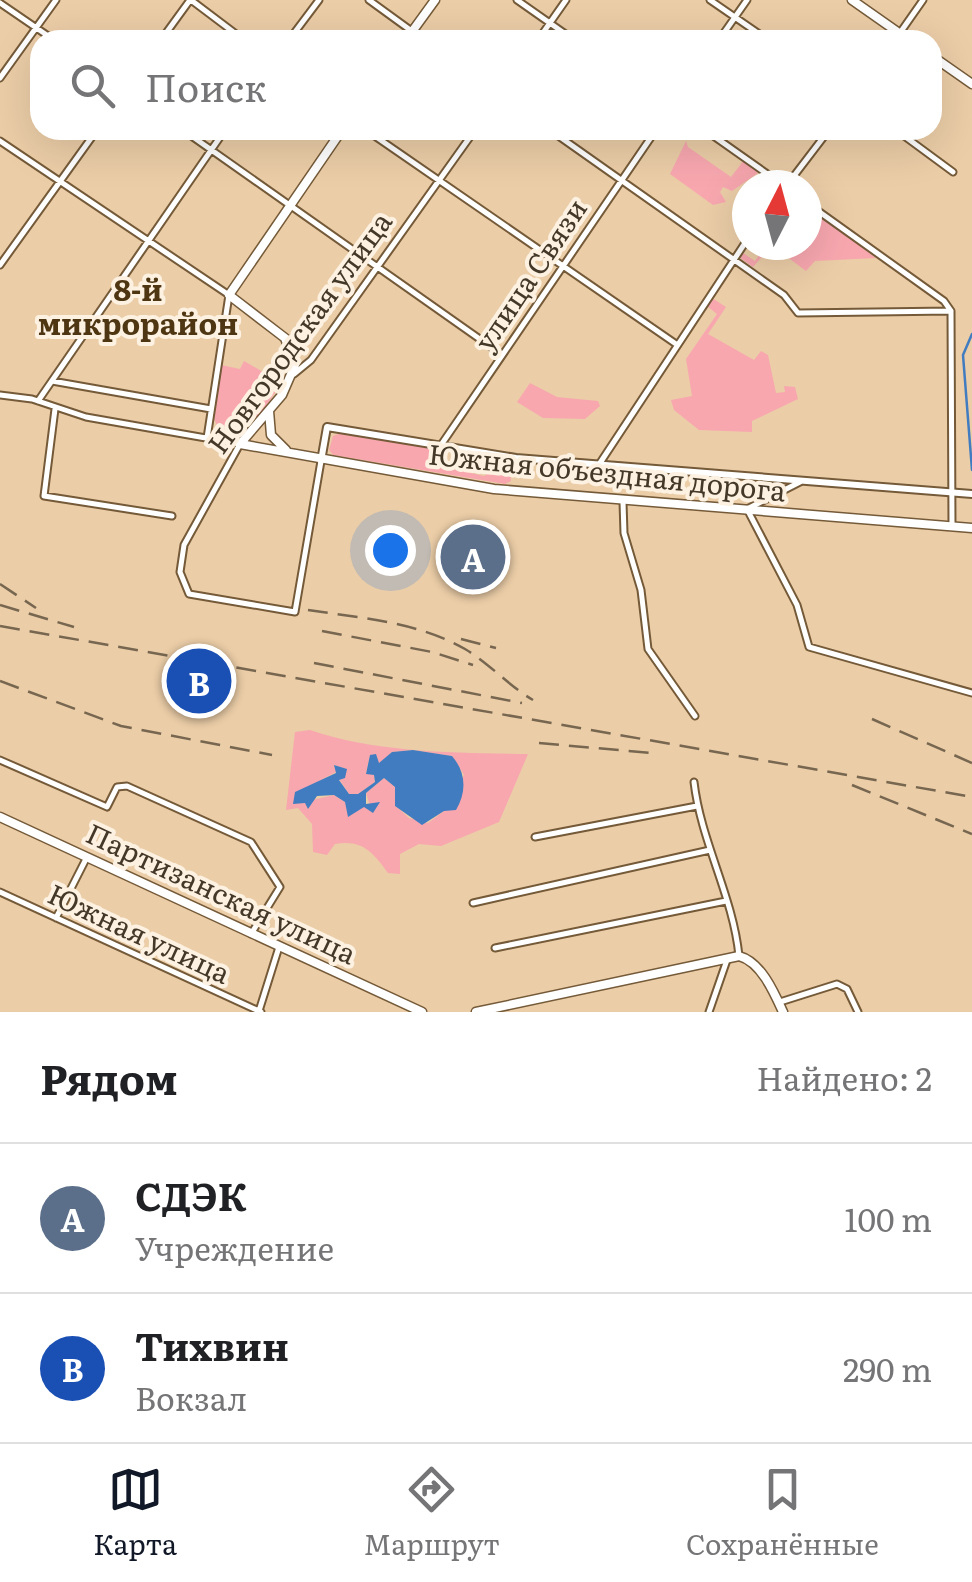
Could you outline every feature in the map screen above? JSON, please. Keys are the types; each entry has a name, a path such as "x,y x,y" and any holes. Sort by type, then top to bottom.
{"main road":[{"path":"413,30 435,0"},
{"path":"852,0 891,30"},
{"path":"942,63 972,84"},
{"path":"294,374 290,345 228,295 335,140"},
{"name":"Новгородская улица","path":"240,444 294,374"},
{"path":"268,412 271,435 294,454"},
{"name":"Южная объездная дорога","path":"240,444 321,462 494,489 972,528"},
{"name":"Партизанская улица","path":"0,817 422,1012"},
{"path":"476,1012 739,956 746,957 762,973 781,1007"}],"street":[{"path":"37,28 56,0"},
{"path":"168,30 191,0 231,30"},
{"path":"297,30 319,0"},
{"path":"368,0 411,30"},
{"path":"517,0 559,30"},
{"path":"546,30 566,0"},
{"path":"710,0 754,30"},
{"path":"726,30 747,0"},
{"path":"906,30 923,0"},
{"path":"0,2 40,30"},
{"path":"0,78 30,37"},
{"path":"0,265 90,140"},
{"path":"196,140 500,354"},
{"path":"38,401 218,140"},
{"path":"380,140 676,344"},
{"name":"Новгородская улица","path":"294,374 310,360 468,140"},
{"path":"564,140 732,258"},
{"name":"улица Связи","path":"441,445 649,140"},
{"path":"720,140 763,170"},
{"path":"797,170 820,140"},
{"path":"910,140 953,172"},
{"path":"0,141 228,295 207,438"},
{"path":"822,214 944,300 951,311 952,526"},
{"path":"600,463 733,260"},
{"path":"735,260 784,295 798,314 951,311"},
{"path":"51,381 211,408"},
{"path":"0,395 240,444"},
{"path":"54,409 44,496 172,516"},
{"path":"321,462 327,427 516,458 972,494"},
{"name":"Новгородская улица","path":"240,444 184,545 180,572 189,594 295,612 321,462"},
{"path":"804,480 747,510 797,605 809,647 972,693"},
{"path":"623,502 624,533 641,590 648,649 696,716"},
{"path":"0,760 107,807 117,788 127,786 251,842 280,887 251,934"},
{"path":"694,782 697,806 735,922 739,956"},
{"path":"535,837 697,806"},
{"path":"473,903 710,850"},
{"path":"56,918 87,856"},
{"name":"Южная улица","path":"0,892 260,1012"},
{"path":"495,948 726,901"},
{"path":"260,1012 279,947"},
{"path":"709,1012 728,958"},
{"path":"781,1007 838,984 847,989 858,1012"}],"shaded area":[{"path":"686,141 688,147 732,176 732,191 723,187 720,192 726,202 713,205 670,174"},
{"path":"744,160 755,170 736,170"},
{"path":"822,218 876,258 815,261 806,271 791,260 822,260"},
{"path":"712,298 726,307 708,334 754,360 761,351 768,355 776,393 785,392 784,386 795,387 798,399 752,421 752,432 699,430 674,410 671,400 692,396 686,359 717,314 707,306"},
{"path":"244,361 282,383 249,426 232,435 222,435 214,419 221,365 240,369"},
{"path":"530,383 557,397 598,401 600,406 585,419 543,418 517,402"},
{"path":"341,433 433,447 449,468 484,476 509,460 511,481 505,484 333,455 329,450 333,436"},
{"path":"310,730 362,743 418,750 528,754 499,822 441,846 419,844 400,854 400,874 388,873 372,853 353,843 335,844 327,855 313,852 312,824 298,808 286,810 295,732","holes":["413,750 452,756 464,775 444,811 428,823 409,818 395,805 395,787 384,778 366,793 370,806 345,802 334,795 303,802 319,781 336,772 334,765 346,769 339,779 349,794 358,794 375,782 374,775 366,773 370,755 375,755 379,764 392,752"]}],"water":[{"path":"413,750 452,756 457,762 463,782 456,810 444,811 422,825 395,806 395,787 384,778 366,793 366,804 380,802 373,813 364,807 348,817 345,802 334,795 317,796 308,809 305,803 293,804 295,792 336,773 334,765 347,769 345,778 339,780 349,794 358,794 375,782 374,775 366,774 370,755 376,754 379,763 392,752"}],"waterway":[{"path":"972,334 963,355 972,470"}],"railway":[{"path":"0,584 36,608"},
{"path":"0,605 74,627"},
{"path":"308,610 389,622 447,640 474,655 533,700"},
{"path":"0,626 972,797"},
{"path":"322,631 432,652 473,665"},
{"path":"461,639 496,648"},
{"path":"314,663 522,703"},
{"path":"0,681 121,726 272,755"},
{"path":"872,719 972,763"},
{"path":"539,743 652,753"},
{"path":"852,785 972,834"}],"place":[{"name":"СДЭК","path":"473,557"},
{"name":"Тихвин","path":"199,681"}],"district":[{"name":"8-й микрорайон","path":"138,308"}]}
